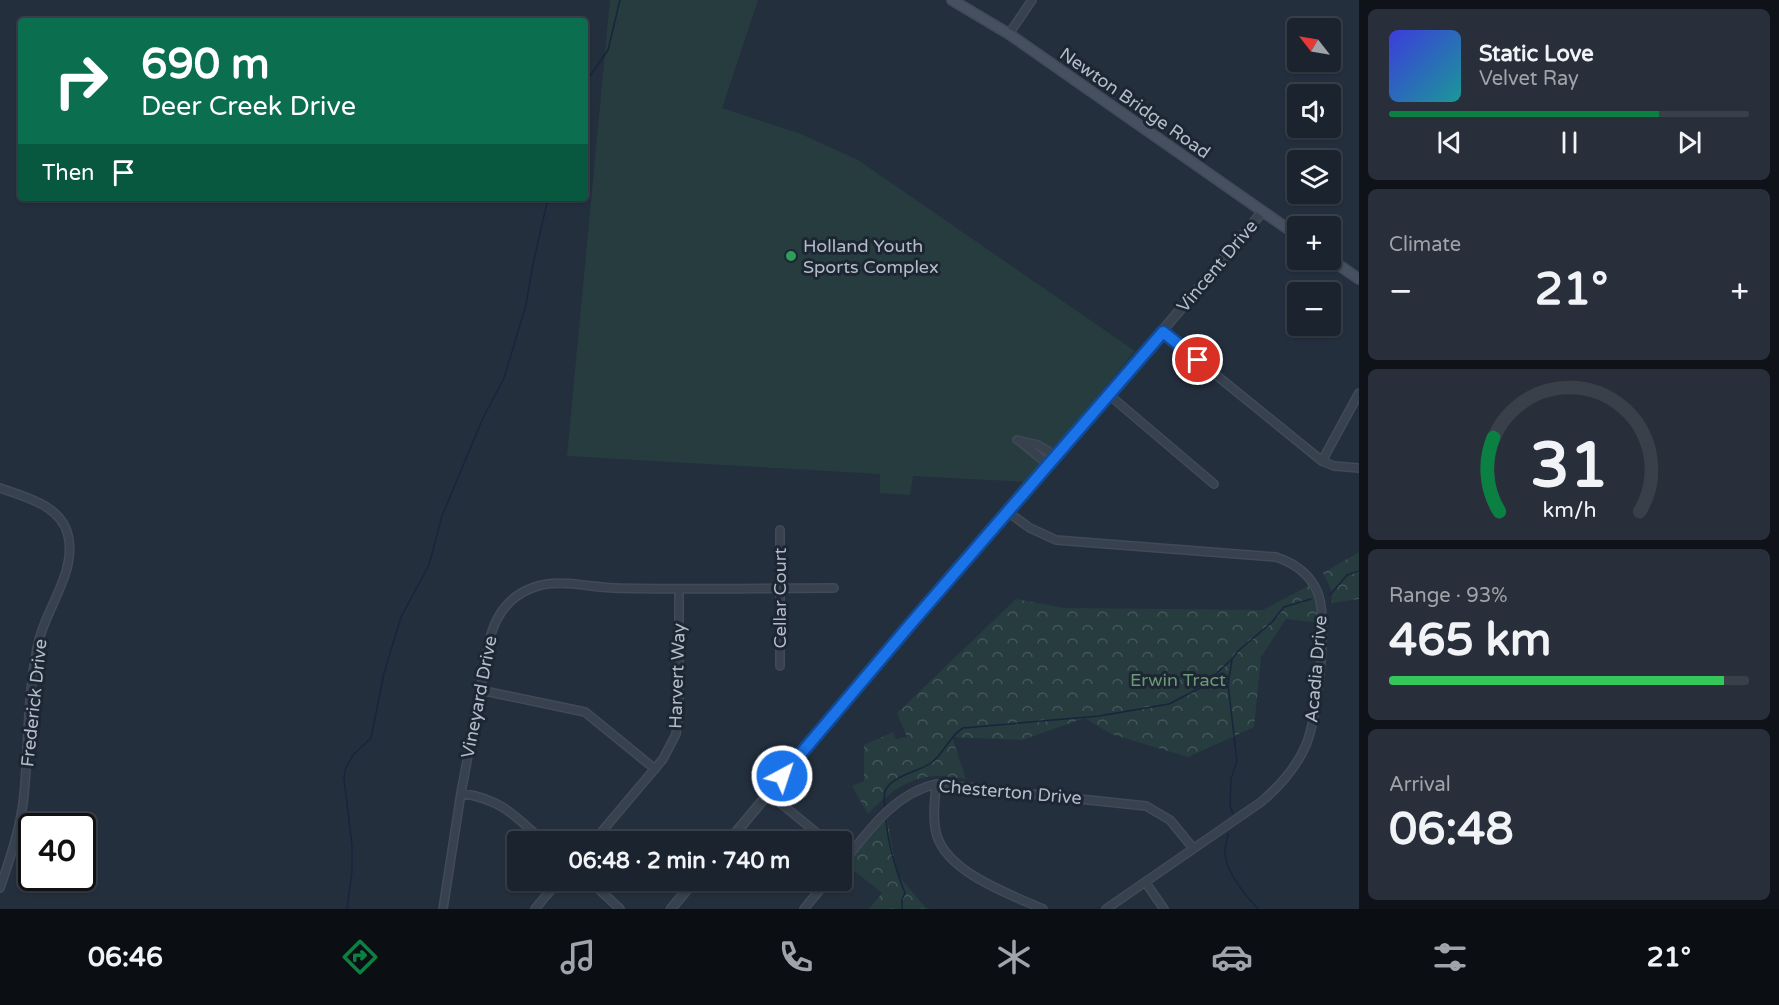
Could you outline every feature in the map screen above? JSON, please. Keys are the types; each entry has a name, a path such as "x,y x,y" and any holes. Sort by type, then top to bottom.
{"main road":[{"name":"Newton Bridge Road","path":"952,0 1009,34 1287,228"},
{"path":"1341,267 1359,279"}],"street":[{"path":"1009,34 1032,0"},
{"name":"Vincent Drive","path":"737,831 1263,212"},
{"path":"1163,332 1322,461 1334,466 1359,468"},
{"path":"1322,461 1359,393"},
{"path":"1108,394 1214,484"},
{"path":"1049,465 1017,440 1038,444 1056,456"},
{"name":"Frederick Drive","path":"0,488 49,508 63,522 70,547 65,573 38,643 21,814 0,888"},
{"name":"Acadia Drive","path":"1008,513 1041,534 1064,541 1276,557 1299,568 1315,586 1321,600 1323,619 1316,707 1306,745 1289,774 1271,794 1106,909"},
{"name":"Cellar Court","path":"780,530 780,666"},
{"name":"Vineyard Drive","path":"443,909 480,690 495,622 504,607 524,591 555,583 593,587 679,589 834,588"},
{"name":"Harvert Way","path":"602,831 655,768 671,746 676,734 680,714 679,589"},
{"path":"480,690 585,712 655,768"},
{"path":"936,784 935,828 940,845 948,856 967,872 1042,909"},
{"name":"Chesterton Drive","path":"852,847 898,801 916,790 936,784 1146,806 1170,820 1193,848"},
{"path":"461,793 495,801 532,831"},
{"path":"768,793 815,831"},
{"path":"1146,883 1164,909"},
{"path":"535,909 550,891"},
{"path":"601,891 620,909"},
{"path":"671,909 686,891"},
{"path":"804,909 819,891"}],"green space":[{"name":"Holland Youth Sports Complex","path":"610,0 758,0 722,108 801,134 858,160 1135,351 1026,482 913,476 910,495 880,493 880,474 567,456"},
{"path":"1359,552 1359,599 1332,603 1331,589 1323,573"},
{"name":"Erwin Tract","path":"1312,584 1319,623 1286,619 1261,657 1254,727 1188,757 1111,734 1085,718 1022,740 952,737 966,779 937,776 907,783 891,793 868,814 852,786 864,781 864,745 893,732 896,739 907,737 897,713 1016,599 1064,608 1263,610"},
{"path":"887,816 897,874 929,909 869,909 882,893 852,869 852,861"}],"waterway":[{"path":"588,79 608,50 620,0"},
{"path":"347,909 352,871 352,846 345,770 353,755 371,738 384,673 401,617 429,565 442,516 483,418 504,378 526,305 547,201"},
{"path":"1330,595 1347,575 1359,571"},
{"path":"885,807 884,793 890,784 931,763 963,728 1099,716 1169,704 1202,687 1237,652 1272,622 1284,607 1311,599"},
{"path":"1232,660 1228,684 1237,761 1231,779 1230,806 1233,813"},
{"path":"886,819 892,856 905,893 902,909"},
{"path":"1228,834 1225,848 1227,864 1241,889 1258,909"}],"place":[{"name":"Holland Youth Sports Complex","path":"791,256"}],"route":[{"path":"782,776 1163,332 1198,360"}]}
